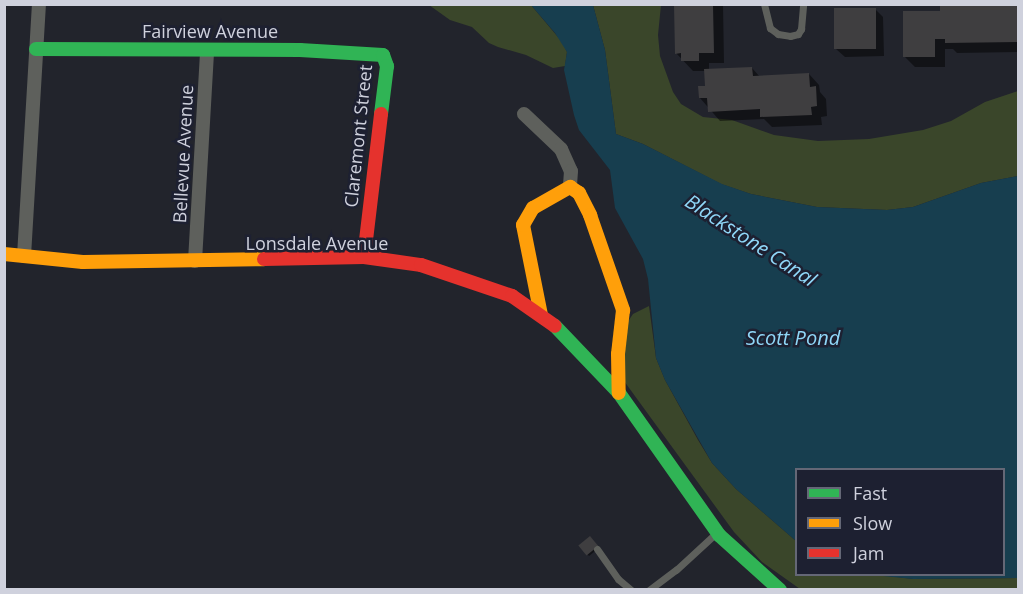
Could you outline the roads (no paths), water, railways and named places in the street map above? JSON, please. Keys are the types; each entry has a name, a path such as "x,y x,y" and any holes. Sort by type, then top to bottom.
{"street":[{"path":"24,256 39,4"},
{"name":"Fairview Avenue","path":"36,49 300,50 383,55"},
{"name":"Bellevue Avenue","path":"195,261 207,50"},
{"name":"Claremont Street","path":"364,257 370,192 387,66 383,55"},
{"path":"524,114 561,149 571,171 570,187"},
{"path":"541,315 523,225 533,208 570,187"},
{"path":"570,187 579,193 590,215 623,310 618,354 619,393"},
{"name":"Lonsdale Avenue","path":"4,254 82,262 364,257 421,265 456,274 503,292 561,330 619,393 717,533 780,590"}],"lane":[{"path":"764,4 770,28 778,34 790,36 798,34 801,29 802,4"},
{"path":"649,590 717,533"},
{"path":"597,549 619,580 631,590"}],"water":[{"name":"Scott Pond","path":"531,5 593,5 605,50 616,134 643,144 722,184 751,194 817,207 887,210 913,207 981,183 1018,176 1018,578 913,579 883,576 1005,576 1005,468 795,468 795,540 736,489 712,463 665,380 656,358 648,279 643,259 615,208 610,170 579,130 564,70 567,52 555,33"}],"water label":[{"name":"Blackstone Canal","path":"751,240"}]}
